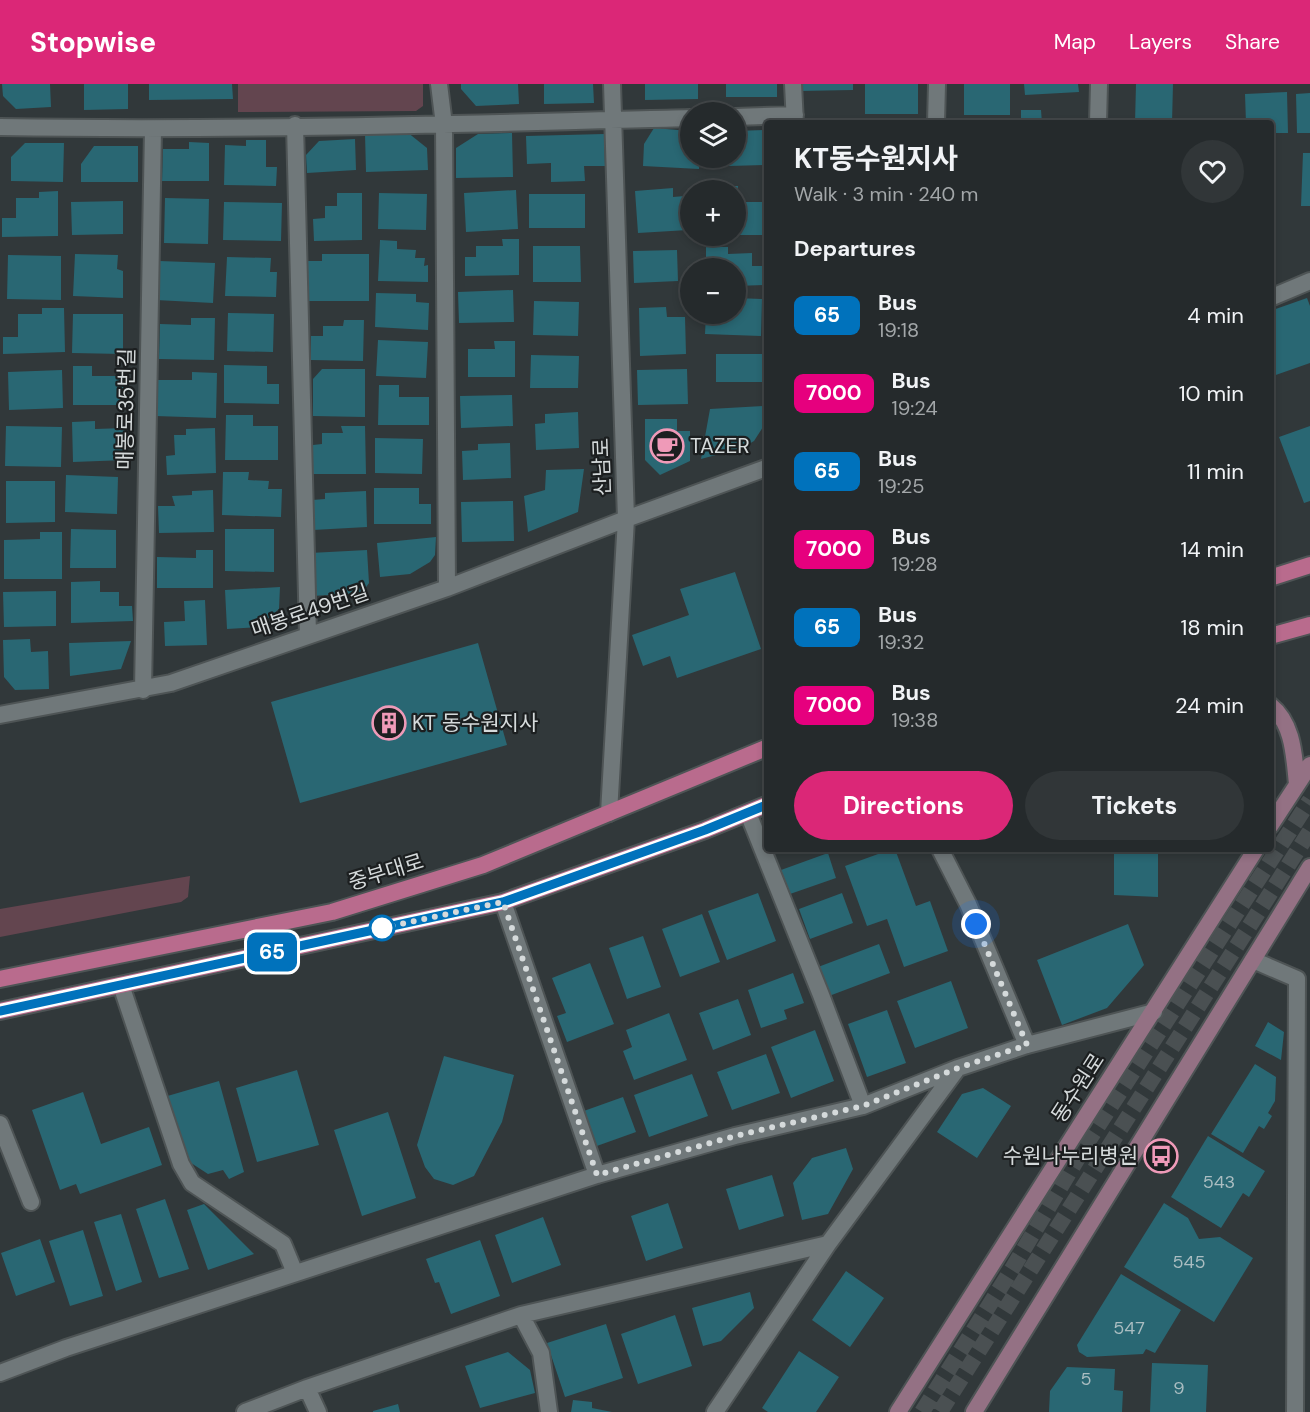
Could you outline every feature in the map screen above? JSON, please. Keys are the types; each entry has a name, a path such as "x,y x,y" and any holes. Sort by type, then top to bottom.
{"main road":[{"path":"1274,577 1310,565"},
{"path":"1274,635 1310,625"},
{"path":"1274,710 1287,726 1294,746 1297,784"},
{"name":"중부대로","path":"0,979 332,912 483,865 764,749"},
{"path":"1274,820 1310,765"},
{"path":"0,1011 503,902 764,806"},
{"name":"동수원로","path":"898,1412 1254,852"},
{"path":"974,1412 1310,867"}],"street":[{"path":"440,84 444,125 447,588"},
{"name":"산남로","path":"609,813 626,519 612,84"},
{"path":"746,117 795,119 793,84"},
{"path":"936,120 937,84"},
{"path":"1098,120 1099,84"},
{"path":"0,127 153,129 296,125 444,125 680,118"},
{"path":"296,125 308,635"},
{"name":"매봉로35번길","path":"143,690 153,129"},
{"path":"1274,296 1310,281"},
{"name":"매봉로49번길","path":"0,715 171,683 447,588 764,469"},
{"path":"748,813 863,1106"},
{"path":"942,852 968,904 1027,1045"},
{"path":"503,902 597,1175"},
{"path":"1253,960 1304,978 1295,1412"},
{"path":"121,984 181,1164 192,1183 283,1244 295,1273"},
{"path":"0,1373 66,1348 597,1175 735,1136 863,1106 958,1068 1027,1045 1154,1011"},
{"path":"715,1412 828,1244 958,1068"},
{"path":"0,1124 31,1202"},
{"path":"245,1412 307,1388 521,1315 828,1244"},
{"path":"521,1315 541,1353 549,1412"},
{"path":"307,1388 318,1412"}],"shaded area":[{"path":"238,84 423,84 423,106 416,111 238,112"},
{"path":"190,876 188,897 181,902 0,937 0,909"}],"building":[{"path":"2,84 50,84 51,107 16,109 3,96"},
{"path":"84,84 128,84 128,109 84,110"},
{"path":"149,84 232,84 233,99 149,100"},
{"path":"461,84 518,84 519,104 476,106 461,89"},
{"path":"544,84 593,84 594,103 544,104"},
{"path":"645,84 698,84 698,99 645,100"},
{"path":"726,84 777,84 777,97 726,97"},
{"path":"801,84 853,84 853,90 801,91"},
{"path":"865,84 918,84 918,114 865,114"},
{"path":"964,84 1010,84 1010,115 964,115"},
{"path":"1024,84 1078,84 1079,92 1025,95"},
{"path":"1136,84 1173,84 1172,120 1135,120"},
{"path":"1287,92 1288,133 1274,133 1274,120 1246,120 1245,94"},
{"path":"1310,93 1310,133 1297,133 1296,94"},
{"path":"1021,110 1041,110 1042,120 1021,120"},
{"path":"654,128 680,130 680,168 643,166 644,144"},
{"path":"764,130 764,165 746,166 746,131"},
{"path":"407,132 427,148 428,170 366,172 365,134"},
{"path":"512,133 513,177 456,178 456,148 478,134"},
{"path":"604,134 605,166 584,166 585,181 551,182 551,163 527,164 526,136"},
{"path":"355,139 356,170 307,173 306,155 319,141"},
{"path":"246,140 266,140 266,167 277,167 276,186 224,185 225,145 246,146"},
{"path":"189,142 209,143 209,181 162,181 163,149 189,149"},
{"path":"25,143 64,143 63,182 11,181 11,157"},
{"path":"94,146 138,146 138,182 81,182 81,164"},
{"path":"1303,153 1310,153 1310,206 1301,206"},
{"path":"673,188 673,197 680,196 680,230 638,233 635,191"},
{"path":"516,190 518,229 466,232 464,193"},
{"path":"58,191 58,236 2,237 2,218 16,218 16,198 39,198 39,192"},
{"path":"337,193 362,193 362,240 314,241 313,219 325,218 325,206 337,206"},
{"path":"379,193 427,194 426,230 378,229"},
{"path":"529,194 585,194 585,228 529,228"},
{"path":"165,198 209,199 208,244 164,243"},
{"path":"123,201 123,234 72,235 71,202"},
{"path":"224,202 282,203 281,241 223,240"},
{"path":"746,202 764,202 764,235 746,235"},
{"path":"502,239 519,239 519,275 465,276 465,257 476,257 476,246 503,246"},
{"path":"380,240 397,241 397,249 416,250 415,258 425,258 424,266 428,265 428,282 378,281"},
{"path":"533,246 580,246 581,282 533,282"},
{"path":"706,247 728,247 728,254 752,253 752,266 764,266 764,285 746,286 746,258 706,258"},
{"path":"677,250 678,281 634,283 633,251"},
{"path":"75,254 118,255 117,269 123,271 123,298 73,296"},
{"path":"322,254 369,254 369,301 307,301 306,261 322,261"},
{"path":"8,255 61,256 61,300 7,299"},
{"path":"227,257 271,258 270,272 277,272 276,297 225,296"},
{"path":"159,261 215,263 213,303 156,300"},
{"path":"513,290 514,322 459,323 458,292"},
{"path":"376,293 416,294 416,302 429,303 428,330 375,327"},
{"path":"746,298 762,299 761,336 705,334 706,324 746,324"},
{"path":"1307,298 1310,306 1310,363 1274,376 1274,310"},
{"path":"534,301 579,302 578,336 533,335"},
{"path":"666,307 667,317 680,317 680,324 685,324 686,354 640,356 639,308"},
{"path":"42,308 64,308 65,352 3,354 3,337 18,337 18,314 42,314"},
{"path":"228,313 274,314 273,352 227,351"},
{"path":"73,314 123,314 123,354 72,353"},
{"path":"191,318 215,318 214,360 159,359 160,324 191,325"},
{"path":"344,320 364,320 363,361 311,360 311,336 323,336 323,326 343,326"},
{"path":"378,340 428,342 426,378 376,376"},
{"path":"494,341 515,341 515,377 468,377 468,349 495,349"},
{"path":"716,354 764,354 764,382 716,382"},
{"path":"531,355 579,356 578,388 530,388"},
{"path":"224,365 267,366 267,384 279,384 279,404 224,403"},
{"path":"73,366 92,366 92,376 123,376 123,405 73,405"},
{"path":"322,369 365,369 365,417 313,416 313,379"},
{"path":"687,369 688,404 638,405 637,370"},
{"path":"62,370 63,408 9,410 8,372"},
{"path":"192,372 217,373 216,418 155,416 156,380 192,380"},
{"path":"379,385 399,385 399,397 429,397 429,425 378,425"},
{"path":"512,395 513,426 461,428 460,396"},
{"path":"763,406 763,427 754,441 742,448 701,459 710,409"},
{"path":"578,412 579,448 536,450 535,424 545,423 545,414"},
{"path":"226,415 253,415 253,426 278,426 278,460 225,460"},
{"name":"TAZER","path":"645,419 677,419 677,431 690,431 690,461 660,475 645,460"},
{"path":"95,421 95,429 125,428 126,460 73,462 72,422"},
{"path":"6,426 62,427 61,467 5,466"},
{"path":"341,426 365,426 366,474 313,474 313,445 322,444 322,433 343,433"},
{"path":"1310,426 1310,501 1304,503 1279,437"},
{"path":"215,428 216,473 167,475 166,456 175,455 174,435 186,435 186,429"},
{"path":"375,438 423,439 422,474 375,473"},
{"path":"510,443 511,478 463,480 462,451 478,450 478,444"},
{"path":"584,469 578,512 528,532 524,496 545,490 546,470"},
{"path":"223,472 249,472 248,480 269,481 268,489 282,489 281,517 222,515"},
{"path":"66,475 118,477 117,514 65,512"},
{"path":"6,481 55,481 55,522 6,523"},
{"path":"374,488 419,488 419,504 431,504 431,524 374,524"},
{"path":"213,490 214,532 159,533 158,506 175,506 172,496 192,495 192,491"},
{"path":"366,491 367,527 313,530 312,500 325,499 325,493"},
{"path":"513,501 514,541 462,542 461,502"},
{"path":"71,529 116,530 116,568 70,568"},
{"path":"225,529 274,529 274,572 225,571"},
{"path":"40,532 62,532 62,579 4,579 4,540 40,539"},
{"path":"436,537 435,555 430,562 410,574 380,577 377,543"},
{"path":"196,550 213,550 213,588 157,588 157,557 196,558"},
{"path":"367,550 369,583 362,593 312,596 310,553"},
{"path":"735,572 761,649 677,678 670,656 643,666 632,635 689,615 680,589"},
{"path":"100,581 100,592 119,592 119,606 132,606 133,621 71,623 71,582"},
{"path":"280,587 279,609 258,627 227,629 225,590"},
{"path":"56,591 56,626 4,627 3,592"},
{"path":"205,600 207,645 165,646 164,622 185,621 184,601"},
{"path":"30,639 31,652 48,651 49,689 15,690 4,677 3,640"},
{"path":"131,641 121,669 70,676 69,643"},
{"name":"KT 동수원지사","path":"478,643 507,745 300,803 271,702"},
{"path":"884,852 896,852 916,906 930,901 948,951 904,967 887,919 867,926 845,866"},
{"path":"1114,852 1158,852 1158,897 1114,895"},
{"path":"828,853 836,878 790,894 781,870"},
{"path":"758,893 776,941 727,960 708,911"},
{"path":"842,893 853,923 810,939 799,909"},
{"path":"702,914 720,962 680,977 662,929"},
{"path":"1128,924 1144,965 1107,1008 1062,1025 1037,960"},
{"path":"643,936 661,987 627,999 609,948"},
{"path":"879,944 890,973 829,996 818,967"},
{"path":"590,963 614,1024 567,1042 557,1016 566,1013 552,978"},
{"path":"793,973 804,1003 784,1010 787,1019 761,1028 748,990"},
{"path":"951,981 968,1028 915,1048 897,1001"},
{"path":"738,999 751,1035 713,1050 699,1013"},
{"path":"887,1010 906,1063 867,1077 848,1024"},
{"path":"669,1013 687,1060 634,1080 623,1051 632,1047 626,1030"},
{"path":"1268,1022 1284,1032 1281,1060 1255,1046"},
{"path":"815,1030 834,1081 791,1098 771,1047"},
{"path":"766,1054 780,1093 732,1110 717,1072"},
{"path":"444,1056 514,1075 502,1122 474,1176 453,1185 434,1179 425,1167 417,1145"},
{"path":"1255,1064 1276,1077 1275,1101 1268,1113 1272,1116 1264,1129 1259,1126 1243,1153 1211,1134"},
{"path":"297,1070 319,1145 257,1162 236,1088"},
{"path":"692,1074 708,1116 649,1137 634,1095"},
{"path":"219,1081 244,1172 229,1179 223,1170 208,1174 188,1161 164,1097"},
{"path":"983,1088 1011,1106 977,1158 937,1132 962,1094"},
{"path":"83,1092 101,1144 149,1127 162,1165 80,1194 76,1184 60,1190 32,1110"},
{"path":"623,1097 636,1132 594,1147 581,1112"},
{"path":"388,1112 416,1198 362,1216 334,1130"},
{"path":"1208,1136 1265,1171 1249,1197 1243,1193 1221,1228 1171,1197"},
{"path":"846,1148 853,1169 828,1214 802,1220 793,1183 812,1158"},
{"path":"772,1175 784,1216 739,1230 726,1189"},
{"path":"165,1199 189,1269 159,1278 136,1209"},
{"path":"668,1203 683,1248 646,1261 631,1216"},
{"path":"1164,1203 1188,1218 1199,1239 1220,1237 1253,1258 1214,1322 1124,1267"},
{"path":"204,1204 254,1254 208,1270 187,1210"},
{"path":"121,1214 142,1282 116,1291 94,1222"},
{"path":"543,1217 561,1265 512,1283 495,1235"},
{"path":"83,1230 103,1296 70,1306 49,1241"},
{"path":"40,1239 55,1282 16,1296 1,1253"},
{"path":"480,1240 500,1296 451,1314 439,1282 435,1283 426,1259"},
{"path":"846,1271 884,1298 850,1347 812,1320"},
{"path":"1121,1274 1181,1310 1155,1353 1146,1349 1143,1354 1087,1357 1079,1352 1077,1345"},
{"path":"750,1292 754,1308 721,1341 703,1346 692,1308"},
{"path":"675,1315 692,1366 638,1384 621,1334"},
{"path":"606,1324 623,1378 565,1397 547,1343"},
{"path":"799,1351 839,1377 816,1412 768,1412 762,1408"},
{"path":"508,1352 530,1370 535,1393 480,1408 465,1366"},
{"path":"1152,1363 1208,1365 1206,1412 1150,1412"},
{"path":"1067,1367 1115,1369 1114,1390 1123,1391 1122,1412 1049,1412 1050,1391"},
{"path":"573,1400 592,1402 592,1408 612,1412 571,1412"},
{"path":"398,1404 400,1412 373,1412 373,1411"}],"tunnel":[{"path":"922,1412 1012,1269 1085,1146 1310,800"},
{"path":"940,1412 1310,831"}],"bus line":[{"name":"65","path":"0,1011 503,902 705,830 764,806"}],"place":[{"name":"TAZER","path":"667,446"},
{"name":"KT 동수원지사","path":"389,723"},
{"name":"수원나누리병원","path":"1161,1156"}],"route":[{"path":"382,928 503,902 597,1175 735,1136 863,1106 958,1068 1027,1045 976,924"}]}
